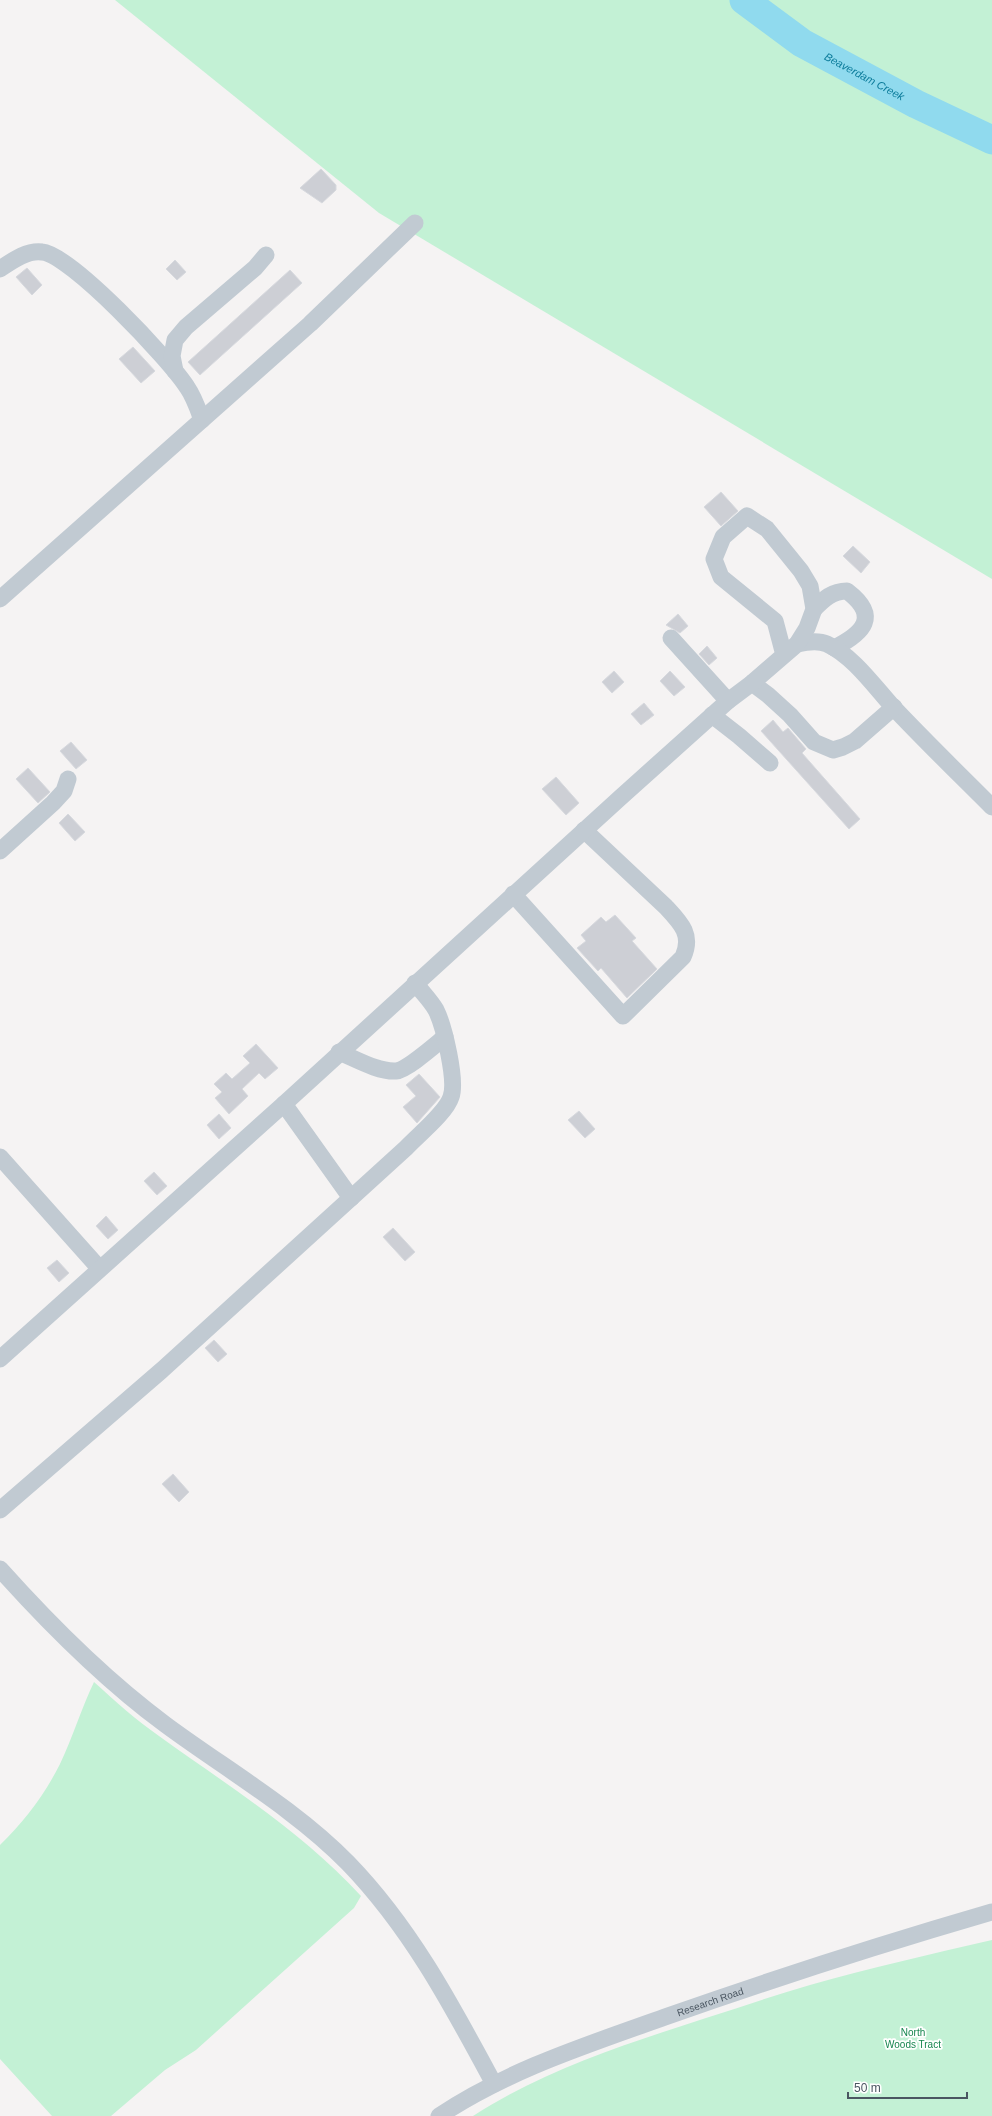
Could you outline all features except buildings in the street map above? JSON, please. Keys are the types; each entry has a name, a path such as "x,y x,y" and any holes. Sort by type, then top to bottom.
{"street":[{"path":"0,599 310,324 415,223"},
{"path":"0,268 30,253 42,252 54,255 94,287 138,328 187,387 202,420"},
{"path":"175,371 172,356 175,340 186,327 255,268 266,255"},
{"path":"784,655 775,621 721,577 714,559 723,537 747,516 767,529 810,586 814,609"},
{"path":"0,1359 99,1268 284,1104 339,1052 712,715 752,683 796,644 807,628 814,609 824,598 840,591 847,591 862,604 865,612 865,623 852,639 834,648"},
{"path":"671,638 728,701"},
{"path":"796,644 810,642 825,643 834,648 866,676 992,808"},
{"path":"752,683 768,695 814,742 833,750 855,741 894,707"},
{"path":"712,715 739,736 770,764"},
{"path":"0,851 53,803 64,791 68,779"},
{"path":"513,894 623,1016 670,972 683,957 688,946 687,936 678,920 666,907 584,830"},
{"path":"0,1510 162,1370 406,1148 442,1111 451,1098 453,1085 445,1037 436,1009 415,983"},
{"path":"339,1052 385,1070 397,1071 417,1059 445,1037"},
{"path":"284,1104 351,1198"},
{"path":"0,1157 99,1268"},
{"path":"0,1569 74,1647 133,1699 165,1725 272,1800 324,1840 348,1862 395,1918 431,1970 494,2084"},
{"name":"Research Road","path":"439,2116 494,2084 535,2065 595,2042 730,1994 867,1949 992,1912"}],"green space":[{"path":"115,0 992,0 992,579 379,213"},
{"path":"94,1682 150,1730 239,1792 315,1851 361,1896 354,1908 196,2050 165,2070 111,2116 52,2116 0,2059 0,1845 17,1827 48,1786 65,1754"},
{"name":"North Woods Tract","path":"992,1940 992,2116 473,2116 528,2085 616,2048 810,1985"}],"waterway":[{"name":"Beaverdam Creek","path":"744,0 802,43 916,104 992,140"}]}
